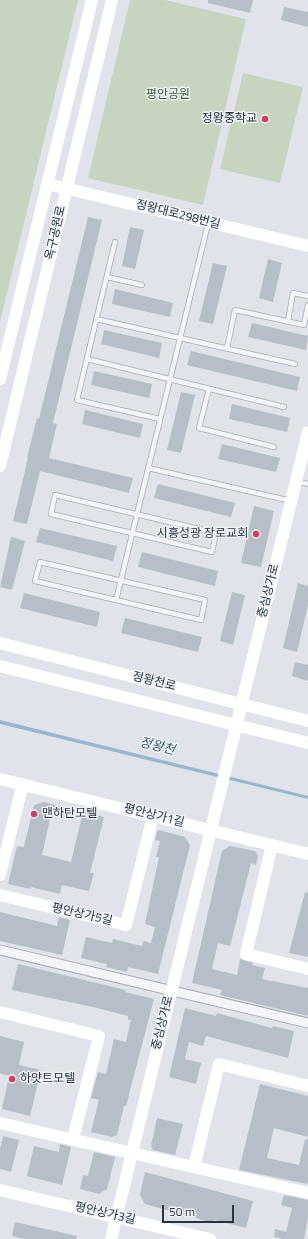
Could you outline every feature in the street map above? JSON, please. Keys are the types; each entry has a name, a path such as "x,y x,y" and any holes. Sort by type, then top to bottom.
{"street":[{"name":"옥구공원로","path":"0,378 92,0"},
{"name":"옥구공원로","path":"0,466 112,0"},
{"name":"정왕대로298번길","path":"47,184 308,246"},
{"name":"중심상가로","path":"111,1239 291,501 302,482 308,432"},
{"name":"정왕천로","path":"0,643 308,721"},
{"name":"정왕천로","path":"0,666 308,743"},
{"name":"평안상가1길","path":"0,779 308,854"},
{"path":"0,875 23,784"},
{"name":"평안상가5길","path":"0,895 126,925 153,816"},
{"path":"272,845 246,954 308,969"},
{"path":"0,950 308,1023"},
{"path":"0,1012 99,1036 73,1139"},
{"path":"194,1167 219,1064 308,1086"},
{"path":"0,1123 308,1193"},
{"name":"평안상가3길","path":"0,1190 210,1239"}],"lane":[{"path":"116,600 208,222"},
{"path":"115,242 77,400 160,419"},
{"path":"106,277 142,285"},
{"path":"288,321 293,293 308,296"},
{"path":"227,348 235,310 304,325 308,305"},
{"path":"96,319 295,364"},
{"path":"87,359 284,407"},
{"path":"209,389 199,428 274,447"},
{"path":"148,468 291,501"},
{"path":"55,495 216,533 212,552 132,533 51,514 55,495"},
{"path":"40,562 205,600 201,620 116,600 35,581 40,562"}],"green space":[{"path":"0,0 78,0 0,322"},
{"name":"평안공원","path":"130,0 165,0 246,19 203,205 88,178"},
{"path":"243,73 303,87 280,183 220,169"}],"water":[{"path":"0,720 308,796 308,799 0,724"}],"building":[{"path":"208,0 253,0 250,13 208,3"},
{"path":"284,7 308,12 308,27 281,20"},
{"path":"88,217 102,220 53,423 57,424 49,458 133,478 129,493 40,471 27,524 13,521 27,458 37,418 39,419"},
{"path":"130,227 144,230 135,269 122,266"},
{"path":"268,259 282,263 273,302 259,298"},
{"path":"213,263 227,266 213,324 199,321"},
{"path":"115,289 173,303 170,317 112,304"},
{"path":"252,323 308,336 306,350 248,337"},
{"path":"104,330 162,343 159,358 101,344"},
{"path":"191,351 300,377 297,391 187,365"},
{"path":"94,371 152,384 149,398 91,385"},
{"path":"181,392 195,395 181,453 167,450"},
{"path":"232,404 290,418 287,432 229,419"},
{"path":"85,410 143,424 140,438 82,424"},
{"path":"222,444 280,458 276,472 218,459"},
{"path":"158,484 235,503 231,517 154,498"},
{"path":"254,506 274,511 261,567 241,563"},
{"path":"40,528 117,546 113,561 36,542"},
{"path":"11,537 25,541 12,590 0,587"},
{"path":"142,552 218,571 215,586 138,567"},
{"path":"298,583 308,586 308,605 297,652 283,648"},
{"path":"232,592 245,595 233,645 220,641"},
{"path":"24,593 100,612 97,627 20,608"},
{"path":"125,618 202,637 198,652 121,633"},
{"path":"295,662 308,665 308,681 292,676"},
{"path":"44,802 67,808 64,818 51,815 42,855 71,862 83,812 104,817 90,873 94,873 89,891 62,885 60,894 31,887 30,889 8,884 17,846 24,847 34,805"},
{"path":"159,830 185,837 190,845 158,974 128,967 127,972 106,967 107,964 81,958 86,937 112,943 113,939 142,946 143,941 151,943 155,927 145,924 159,857 156,857 160,841 155,840"},
{"path":"230,846 255,851 258,856 256,865 251,863 230,946 218,943 212,969 237,975 240,959 253,963 252,965 265,968 262,979 308,988 308,1016 220,995 222,990 192,983 222,851"},
{"path":"305,892 308,893 308,957 289,953"},
{"path":"0,912 57,926 59,917 70,920 62,955 0,941"},
{"path":"18,964 126,990 125,992 154,999 117,1135 112,1137 91,1132 99,1100 91,1098 98,1072 106,1074 114,1039 126,1042 131,1020 128,1020 128,1016 93,1007 12,990"},
{"path":"185,1008 216,1016 217,1013 272,1028 273,1026 294,1031 288,1058 206,1036 203,1046 189,1042 185,1059 201,1063 196,1084 169,1077"},
{"path":"0,1036 24,1042 19,1065 41,1070 30,1116 2,1109 9,1076 0,1073"},
{"path":"260,1084 308,1096 308,1137 274,1128 267,1158 299,1165 305,1139 308,1140 308,1184 239,1170"},
{"path":"157,1118 183,1124 175,1155 153,1150 151,1146"},
{"path":"3,1136 19,1140 11,1172 0,1169 0,1149"},
{"path":"60,1144 71,1147 62,1185 27,1176 34,1146 59,1152"},
{"path":"94,1152 115,1157 107,1189 99,1194 80,1189 83,1175 88,1176"},
{"path":"145,1172 253,1201 246,1228 214,1220 213,1223 145,1204 140,1195"},
{"path":"284,1195 308,1200 308,1217 304,1239 283,1239 274,1237 275,1229 286,1232 292,1208 281,1205"},
{"path":"15,1222 77,1236 76,1239 24,1239 12,1236"}],"place":[{"name":"정왕중학교","path":"265,119"},
{"name":"시흥성광 장로교회","path":"256,534"},
{"name":"맨하탄모텔","path":"34,814"},
{"name":"하얏트모텔","path":"12,1079"}],"water label":[{"name":"정왕천","path":"157,747"}]}
